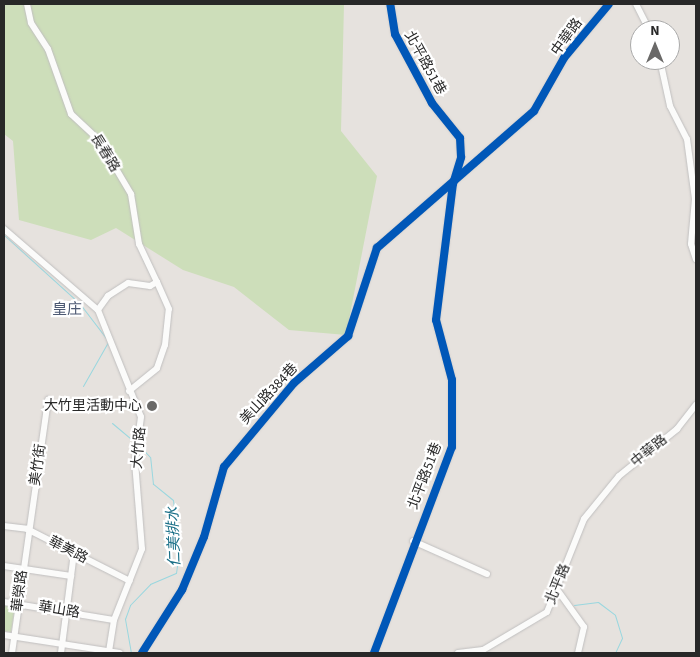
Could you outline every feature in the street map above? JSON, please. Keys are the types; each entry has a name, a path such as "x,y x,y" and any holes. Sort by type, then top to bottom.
{"street":[{"name":"長春路","path":"27,4 30,23 48,49 71,114 99,140 131,194 139,244 169,309 165,345 158,368 130,391"},
{"name":"北平路51巷","path":"374,653 413,540 452,447 452,380 436,320 453,184 461,157 460,138 432,103 395,34 390,4"},
{"name":"中華路","path":"453,184 534,111 550,88 564,58 609,4"},
{"path":"636,4 644,20"},
{"path":"662,70 670,106 687,139 695,199 692,244 696,259"},
{"name":"美山路384巷","path":"142,653 182,590 204,537 224,467 234,451 294,383 348,336 377,248 453,184"},
{"name":"大竹路","path":"4,229 98,310 141,417 139,444 143,541 130,581 114,620 109,651"},
{"path":"98,310 108,296 128,283 150,286 157,282"},
{"name":"美竹街","path":"28,530 48,400"},
{"name":"中華路","path":"602,497 696,405"},
{"name":"北平路","path":"458,653 483,650 538,620 547,612 584,519 602,497"},
{"name":"華美路","path":"4,526 28,530 130,581"},
{"name":"華榮路","path":"12,653 28,530"},
{"path":"413,540 487,574"},
{"path":"61,653 74,553"},
{"path":"4,566 71,576"},
{"path":"556,588 584,627 578,653"},
{"name":"華山路","path":"4,602 66,610 114,620"},
{"path":"4,635 62,642 120,653"}],"green space":[{"path":"4,4 344,4 341,131 377,176 346,335 289,330 234,287 183,270 116,228 91,240 19,220 13,141 4,134"},
{"path":"4,605 15,607 11,632 4,631"}],"waterway":[{"name":"仁美排水","path":"4,235 80,304 106,338"},
{"name":"仁美排水","path":"83,386 108,342"},
{"name":"仁美排水","path":"112,423 136,443"},
{"name":"仁美排水","path":"131,653 125,619 130,605 150,584 176,573 179,552 173,500 153,484 150,457 139,445"},
{"path":"574,605 598,602 615,615 622,638 615,653"}],"cycle path":[{"path":"374,653 452,447 452,380 436,320 453,184 461,157 460,138 432,103 395,34 390,4"},
{"path":"142,653 182,590 204,537 224,467 294,383 348,336 377,248 534,111 564,58 609,4"}],"place":[{"name":"大竹里活動中心","path":"152,406"}],"district":[{"name":"皇庄","path":"67,310"}]}
